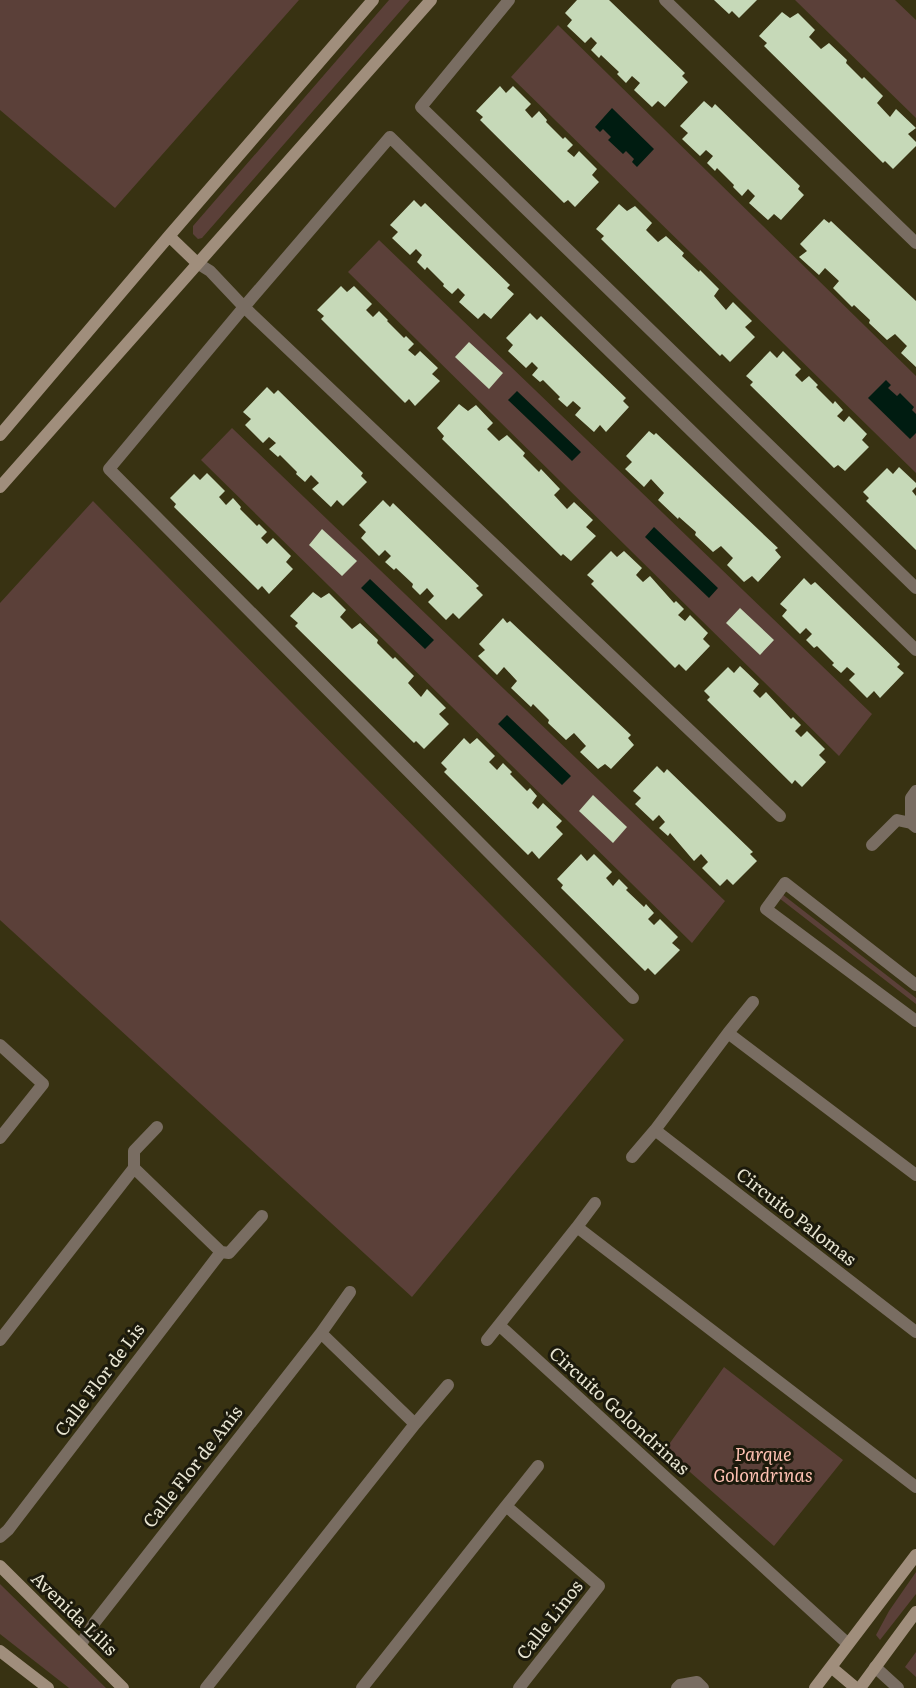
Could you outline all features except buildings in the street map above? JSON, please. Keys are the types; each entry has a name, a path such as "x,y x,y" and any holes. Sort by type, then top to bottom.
{"main road":[{"path":"0,435 373,0"},
{"path":"0,487 431,0"},
{"path":"169,236 197,264"},
{"path":"815,1688 916,1555"},
{"name":"Avenida Lilis","path":"0,1566 123,1688"},
{"path":"831,1667 858,1688 916,1612"},
{"path":"0,1651 48,1688"}],"street":[{"path":"509,0 421,107 916,588"},
{"path":"665,0 916,243"},
{"path":"633,998 109,469 390,137 916,650"},
{"path":"197,264 210,271 244,307 780,816"},
{"path":"872,845 897,820 914,825 910,798 916,791"},
{"path":"916,985 785,883 766,909 916,1021"},
{"path":"632,1157 753,1002"},
{"path":"728,1033 916,1175"},
{"path":"0,1045 43,1084 0,1138"},
{"path":"0,1340 134,1168 134,1151 157,1127"},
{"name":"Circuito Palomas","path":"655,1130 916,1332"},
{"path":"134,1168 221,1252"},
{"path":"486,1340 595,1203"},
{"name":"Calle Flor de Lis","path":"4,1534 221,1252 229,1253 262,1216"},
{"path":"577,1227 916,1487"},
{"name":"Calle Flor de Anís","path":"81,1644 95,1622 351,1292"},
{"name":"Circuito Golondrinas","path":"499,1325 848,1644"},
{"path":"321,1333 415,1424"},
{"path":"206,1688 448,1385"},
{"path":"362,1688 538,1466"},
{"name":"Calle Linos","path":"506,1506 599,1586 519,1688"},
{"path":"875,1667 898,1688"},
{"path":"677,1688 680,1685 697,1682 704,1688"}],"green space":[{"path":"0,0 299,0 115,208 0,110"},
{"path":"389,0 410,0 202,238 198,239 193,234 193,226"},
{"path":"795,0 895,0 916,20 916,118"},
{"path":"558,25 916,376 916,473 511,77"},
{"path":"379,240 872,714 839,756 348,272"},
{"path":"232,428 725,901 692,943 201,460"},
{"path":"93,501 624,1040 412,1297 0,920 0,603"},
{"path":"782,894 916,998 916,1004 779,898"},
{"name":"Parque Golondrinas","path":"724,1367 843,1460 774,1546 665,1450"},
{"path":"916,1572 916,1594 880,1640 876,1635 889,1611"},
{"path":"0,1584 106,1688 69,1688 0,1634"},
{"path":"916,1652 916,1677 905,1667"}],"shaded area":[{"path":"612,108 654,149 637,167 632,162 634,159 626,151 623,154 608,140 611,137 603,129 600,132 595,127"},
{"path":"886,380 891,385 888,388 897,396 900,393 914,407 912,410 916,414 916,433 910,439 868,398"},
{"path":"517,391 581,452 572,461 508,400"},
{"path":"654,527 718,588 709,598 645,537"},
{"path":"370,579 434,640 425,649 361,588"},
{"path":"507,715 571,776 562,785 498,724"}]}
